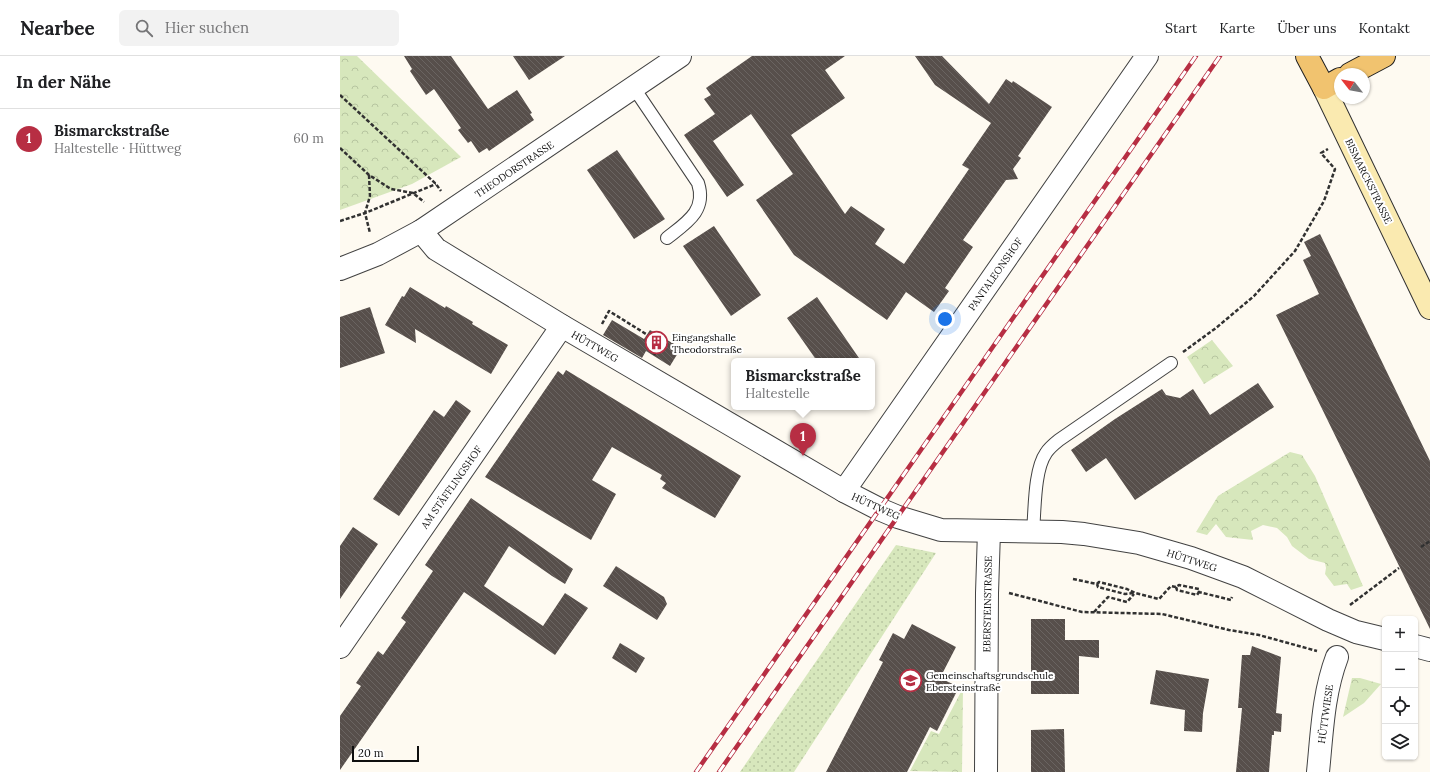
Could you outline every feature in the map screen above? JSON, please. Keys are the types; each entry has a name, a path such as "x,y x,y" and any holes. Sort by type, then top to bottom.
{"main road":[{"name":"BISMARCKSTRASSE","path":"1307,56 1332,84 1429,302"},
{"path":"1361,68 1384,56"}],"street":[{"name":"THEODORSTRASSE","path":"340,269 378,254 421,231 680,56"},
{"name":"PANTALEONSHOF","path":"844,492 1147,56"},
{"name":"HÜTTWEG","path":"421,231 436,249 562,326 844,492 879,509 898,517 941,530 1033,531 1084,534 1131,542 1191,558 1243,577 1328,620 1356,632 1382,638"},
{"name":"AM STÄFFLINGSHOF","path":"340,648 562,326"},
{"name":"EBERSTEINSTRASSE","path":"986,772 987,593 989,531"},
{"path":"1418,647 1430,650"},
{"name":"HÜTTWIESE","path":"1318,772 1327,692 1337,657"}],"lane":[{"path":"634,88 698,183 701,192 701,202 695,212 688,221 667,238"},
{"path":"1033,531 1038,473 1045,454 1050,447 1171,364"}],"path":[{"path":"340,95 436,184 449,213"},
{"path":"340,148 369,175 391,189 413,193 449,213"},
{"path":"1171,364 1175,358 1216,328 1254,296 1295,251 1324,201 1335,169"},
{"path":"369,175 370,196 365,213 378,254"},
{"path":"340,221 365,213 436,184"},
{"path":"601,324 609,311 646,334"},
{"path":"1421,547 1430,541"},
{"path":"1328,620 1399,568"},
{"path":"1073,579 1097,584 1099,582 1159,599 1171,586 1176,587 1179,585 1199,589 1199,592 1197,595 1177,590 1176,587"},
{"path":"1097,584 1098,587 1125,594 1135,593"},
{"path":"987,593 1008,593 1082,612 1162,614 1229,630 1259,635 1337,657"},
{"path":"1094,612 1108,597 1127,602 1135,593"}],"green space":[{"path":"340,56 357,56 461,157 412,184 340,210"},
{"path":"1212,340 1233,366 1204,384 1187,357"},
{"path":"1290,452 1302,455 1315,476 1363,586 1351,590 1347,584 1334,586 1325,574 1325,563 1309,559 1292,546 1287,537 1277,528 1263,525 1251,531 1253,540 1226,537 1216,524 1207,535 1196,532 1218,496"},
{"path":"896,545 936,553 794,772 740,772"},
{"path":"1352,678 1360,678 1381,684 1364,703 1343,717"},
{"path":"963,688 962,772 910,771 931,731 939,734"}],"building":[{"path":"404,56 451,56 488,109 517,90 532,113 530,114 534,120 489,151 487,148 479,153 471,141 468,143 458,130 461,128 434,89 426,95 410,71 412,69"},
{"path":"513,56 565,56 529,80"},
{"path":"752,56 845,56 825,70 845,98 791,135 845,214 851,206 885,229 875,244 904,264 969,169 962,165 991,123 935,85 915,56 942,56 989,104 1006,79 1012,83 1013,81 1052,107 1018,156 1021,158 1013,169 1018,179 1006,180 963,240 973,247 945,288 949,291 934,312 906,292 887,320 794,255 756,200 793,174 751,114 713,141 744,185 727,197 684,135 715,114 704,99 711,95 706,88"},
{"path":"617,150 665,219 634,239 587,170"},
{"path":"714,226 761,295 731,316 683,246"},
{"path":"1320,234 1430,461 1430,629 1276,315 1319,294 1303,260 1311,256 1304,242"},
{"path":"410,287 445,308 446,306 473,322 472,324 508,345 491,374 415,329 416,343 385,325 402,296 404,297"},
{"path":"817,297 859,358 815,358 787,318"},
{"path":"370,307 385,353 340,368 340,317"},
{"name":"Eingangshalle Theodorstraße","path":"612,320 644,339 650,330 681,348 670,366 646,351 642,358 603,335"},
{"path":"566,370 741,476 715,518 662,488 666,483 660,479 662,475 612,447 592,480 616,494 591,540 485,477 558,371 563,375"},
{"path":"1258,383 1274,407 1135,500 1106,458 1086,472 1071,450 1115,419 1162,389 1166,395 1180,398 1193,389 1210,415"},
{"path":"456,400 471,411 399,516 373,499 434,410 444,417"},
{"path":"471,498 573,569 565,584 509,546 484,586 543,626 565,593 588,608 555,655 464,592 340,770 340,716 361,686 356,683 378,651 383,655 406,622 401,618 433,571 425,565"},
{"path":"353,527 378,544 340,599 340,546"},
{"path":"616,566 664,597 667,604 657,620 603,586"},
{"path":"1031,619 1065,619 1065,640 1099,640 1099,658 1079,656 1079,694 1031,694"},
{"name":"Gemeinschaftsgrundschule Ebersteinstraße","path":"912,624 956,647 940,678 959,687 937,731 930,727 907,772 826,772 883,662 879,660 893,633 904,639"},
{"path":"620,643 645,658 636,673 612,658"},
{"path":"1252,646 1281,657 1276,713 1282,714 1281,732 1274,731 1274,735 1272,735 1269,772 1236,772 1242,708 1238,708 1242,655 1250,655"},
{"path":"1156,670 1209,679 1203,713 1202,732 1184,731 1185,710 1150,704"},
{"path":"1064,729 1065,772 1031,772 1031,730"}],"railway":[{"path":"696,772 1196,56"},
{"path":"719,772 1220,56"}],"place":[{"name":"Eingangshalle Theodorstraße","path":"657,343"},
{"name":"Bismarckstraße","path":"803,456"},
{"name":"Gemeinschaftsgrundschule Ebersteinstraße","path":"910,681"}]}
